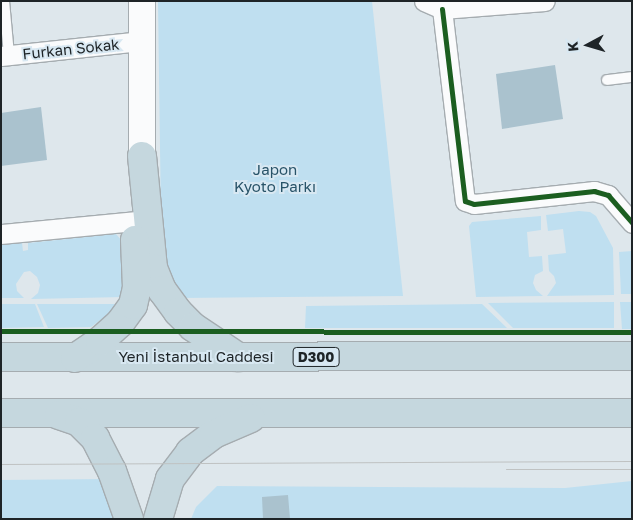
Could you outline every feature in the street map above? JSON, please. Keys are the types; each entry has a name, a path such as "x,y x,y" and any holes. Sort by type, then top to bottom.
{"highway":[{"path":"75,358 100,342 120,323 132,305 136,288 135,221 142,156"},
{"path":"142,156 153,268 162,290 192,327 238,357"},
{"name":"Yeni İstanbul Caddesi","path":"1,357 632,356"},
{"path":"1,413 632,413"},
{"path":"50,413 69,417 79,422 95,438 112,471 129,519"},
{"path":"158,519 170,478 190,452 201,442 230,426 265,413"}],"street":[{"name":"Furkan Sokak","path":"142,1 142,156"},
{"path":"424,1 442,9 545,1"},
{"path":"442,9 465,202 474,204 594,191 608,195 632,223"},
{"name":"Furkan Sokak","path":"5,56 142,41"},
{"path":"1,234 135,221"}],"lane":[{"path":"4,1 5,56"},
{"path":"607,80 632,77"}],"green space":[{"name":"Japon Kyoto Parkı","path":"158,1 372,1 403,296 181,298 166,270 161,219"},
{"path":"579,211 590,212 596,216 613,248 614,295 547,296 556,283 554,276 549,271 548,255 566,253 563,229 548,231 546,215"},
{"path":"541,216 541,230 527,232 529,257 542,256 543,271 535,275 533,283 536,290 543,296 476,297 469,226 472,222"},
{"path":"116,234 122,241 124,297 31,299 38,293 40,285 37,277 30,271 24,272 16,284 17,291 24,298 1,298 1,245 22,243 23,251 28,250 28,243"},
{"path":"632,251 632,294 621,294 619,252"},
{"path":"614,302 614,328 513,328 488,303"},
{"path":"620,302 632,302 632,329 622,329"},
{"path":"1,304 35,304 44,327 1,328"},
{"path":"37,304 122,304 91,327 48,328"},
{"path":"482,304 507,328 305,328 306,306"},
{"path":"109,479 125,519 1,519 1,480"},
{"path":"632,481 632,519 191,519 196,507 217,486 565,488"}],"building":[{"path":"555,65 563,119 502,129 496,74"},
{"path":"41,107 47,160 1,166 1,113"},
{"path":"288,495 290,519 263,519 262,497"}],"tram line":[{"path":"1,464 632,461"},
{"path":"506,469 632,469"}],"cycle path":[{"path":"442,9 465,201 474,204 594,191 608,195 632,223"},
{"path":"1,331 632,332"}]}
